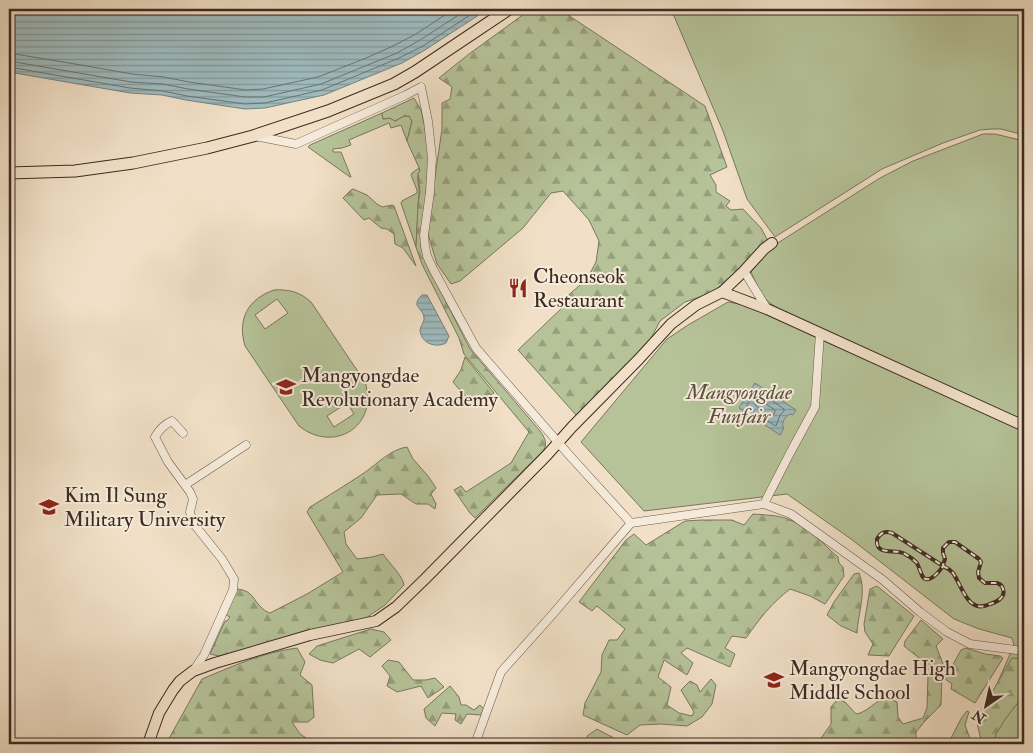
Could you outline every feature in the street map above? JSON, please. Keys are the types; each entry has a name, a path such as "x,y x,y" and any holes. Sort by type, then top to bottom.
{"highway":[{"path":"9,173 66,171 104,167 178,154 253,136 328,111 394,84 509,9"}],"main road":[{"path":"148,744 159,713 173,690 180,681 193,671 310,635 376,621 396,607 559,442 671,324 696,305 722,292 772,242"},
{"path":"722,292 820,333 1024,426"}],"street":[{"path":"253,136 296,144 421,87 432,158 430,192 424,235 427,256 432,269 476,348 631,523"},
{"path":"744,271 768,310"},
{"path":"764,504 788,455 816,407 820,333"},
{"path":"183,433 172,420 155,437 168,462 190,492 193,499 190,512 193,524 222,559 234,579 233,590 204,655 193,671"},
{"path":"185,485 246,444"},
{"path":"474,744 501,672 631,523 764,504 791,514 858,561 947,632 970,644 1024,652"}],"green space":[{"path":"531,9 559,9 705,106 727,167 710,175 716,185 716,192 730,201 726,206 731,210 743,209 761,228 767,239 765,244 714,292 685,302 660,321 649,342 576,415 518,350 566,304 564,299 587,279 596,262 599,241 589,220 563,191 551,193 523,228 460,281 451,284 437,264 427,231 442,129 442,103 450,99 452,87 439,78"},
{"path":"671,9 1024,9 1024,135 1001,129 980,130 943,143 882,169 775,237 747,199 723,131"},
{"path":"414,98 421,110 429,161 421,246 425,261 470,349 540,431 545,441 543,451 475,518 454,490 461,486 466,492 511,463 529,432 464,354 459,338 422,264 416,247 420,192 418,174 420,170 407,141 412,121 409,116 404,116 395,121 390,118 383,119 382,113"},
{"path":"382,113 383,119 390,118 395,121 404,116 409,116 412,121 407,141 401,125 391,128 389,123 349,140 351,145 333,149 333,152 341,152 351,177 308,147 310,145"},
{"path":"983,134 995,134 1024,141 1024,422 779,310 763,297 750,270 773,246 880,178 913,161"},
{"path":"419,168 416,247 401,203 417,193 411,175"},
{"path":"353,189 367,195 382,207 394,206 416,266 403,248 395,244 394,234 387,229 381,228 369,218 364,220 343,198"},
{"path":"274,290 285,290 303,296 311,302 365,382 368,398 366,411 359,423 350,431 339,436 326,437 312,434 299,426 245,346 243,327 247,311 257,299","holes":["277,299 288,313 265,329 255,315","347,403 354,414 334,427 327,416"]},
{"name":"Mangyongdae Funfair","path":"728,302 751,306 1024,431 1024,744 989,744 983,716 1014,645 1012,638 979,629 954,619 851,539 787,494 644,511 581,442 667,339"},
{"path":"465,357 494,393 472,404 453,382 461,370"},
{"path":"407,447 413,459 436,488 431,494 436,504 435,509 428,504 416,504 401,494 377,495 361,518 344,532 346,544 357,559 383,554 403,581 404,585 385,605 366,618 219,656 210,654 225,621 230,617 226,615 233,594 238,589 250,594 260,606 270,613 307,594 343,572 307,512 310,507 390,454"},
{"path":"753,514 771,515 795,522 838,557 839,563 843,567 844,576 825,604 790,589 766,612 746,638 732,636 725,648 735,654 730,667 687,648 681,653 693,663 687,675 664,660 658,677 671,687 667,705 679,713 692,716 694,712 681,690 690,681 697,685 700,692 711,679 716,685 712,704 702,717 687,726 640,725 627,735 583,715 585,703 601,672 602,655 609,640 617,640 625,629 597,606 592,611 579,602 626,540 634,534 646,545 685,521 732,520 744,525"},
{"path":"859,573 862,595 857,633 841,626 827,615 854,574"},
{"path":"877,586 914,616 889,656 868,655 873,644 865,632 864,624 870,589"},
{"path":"921,620 943,639 936,646 945,669 939,675 942,678 941,705 916,732 916,744 817,744 831,724 831,707 838,699 845,702 856,714 867,710 884,697 897,702 898,717 903,724 923,718 927,708 928,675 931,672 923,661 904,646 905,641"},
{"path":"371,629 384,632 391,640 370,657 359,649 333,663 320,660 309,654 317,646"},
{"path":"297,648 305,662 300,675 312,685 314,717 308,722 292,722 300,734 315,744 166,744 202,679 261,656"},
{"path":"966,648 1003,658 975,703 951,689 952,684 945,679 961,650"},
{"path":"1012,658 1024,659 1024,695 996,734 994,744 982,744 977,718"},
{"path":"388,660 399,662 413,680 435,678 444,687 428,698 421,686 397,692 387,686 390,676 382,666"},
{"path":"450,686 459,697 461,705 466,705 474,710 480,705 484,709 481,715 467,714 461,724 455,720 456,714 442,713 435,726 426,718 424,709"},
{"path":"967,711 969,712 965,725 972,744 948,744 962,717"},
{"path":"597,729 625,744 589,744 587,736"}],"water":[{"path":"9,9 488,9 402,63 324,95 265,108 245,109 162,95 130,93 9,72"},
{"path":"422,295 427,295 449,336 446,343 430,344 421,335 420,330 424,316 417,303"},
{"path":"755,383 796,410 793,415 790,414 784,419 784,428 780,435 739,408"}],"railway":[{"path":"943,566 892,533 883,533 877,539 877,544 882,550 903,553 918,564 920,572 926,579 939,572 943,566 945,559 943,548 949,542 955,542 981,562 978,572 979,578 985,583 999,584 1003,588 1003,595 994,603 976,606 967,598 952,572 943,566"}],"place":[{"name":"Cheonseok Restaurant","path":"518,288"},
{"name":"Mangyongdae Revolutionary Academy","path":"286,387"},
{"name":"Kim Il Sung Military University","path":"49,507"},
{"name":"Mangyongdae High Middle School","path":"774,680"}]}
